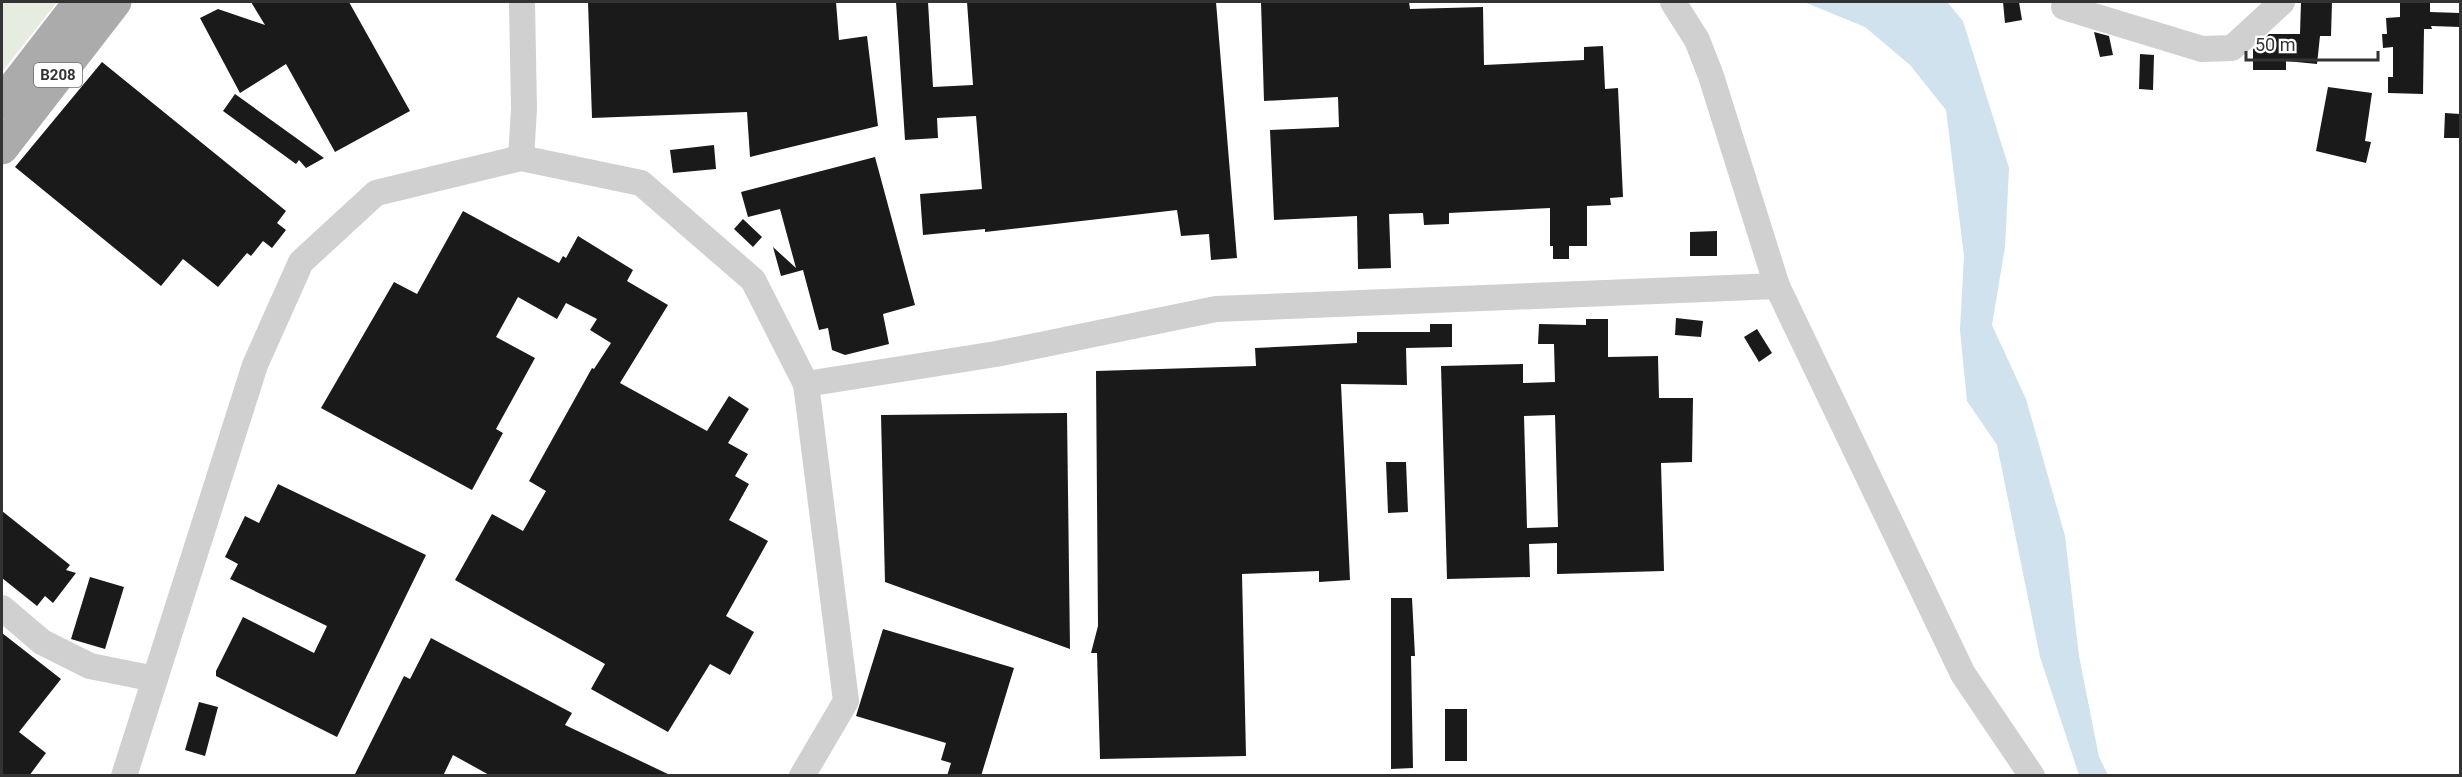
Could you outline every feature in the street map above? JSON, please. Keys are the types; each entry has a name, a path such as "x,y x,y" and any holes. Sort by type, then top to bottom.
{"main road":[{"name":"B208","path":"2,103 80,2"},
{"name":"B208","path":"2,148 115,2"}],"street":[{"path":"521,158 524,109 522,2"},
{"path":"1673,2 1697,40 1704,58 1777,286 1963,674 2032,776"},
{"path":"2064,7 2202,49 2232,48 2282,2"},
{"path":"124,776 255,365 301,262 376,193 521,158 640,183 753,280 806,384 846,701 802,776"},
{"path":"806,384 996,354 1216,309 1777,286"},
{"path":"2,608 42,642 90,666 155,679"}],"shaded area":[{"path":"2,2 57,2 2,72"}],"water":[{"path":"1804,2 1947,2 1963,21 2009,168 2005,247 1992,325 2026,399 2065,536 2079,656 2099,757 2108,775 2079,775 2040,657 1997,445 1967,401 1960,330 1964,256 1946,110 1910,65 1865,27"}],"building":[{"path":"251,2 349,2 410,111 335,152 286,64 240,93 200,18 218,9 265,25"},
{"path":"588,2 836,2 839,40 867,36 878,126 750,157 747,112 592,118"},
{"path":"896,2 928,2 933,87 973,85 967,2 1216,2 1237,258 1211,260 1209,234 1181,236 1177,210 985,232 985,229 923,235 920,194 982,189 976,116 937,118 938,138 905,140"},
{"path":"1261,2 1409,2 1410,9 1483,7 1484,65 1584,60 1584,47 1603,46 1605,89 1618,88 1623,197 1610,198 1611,205 1587,206 1587,246 1569,246 1569,259 1553,259 1553,246 1550,246 1550,208 1449,213 1449,224 1424,225 1423,213 1389,214 1391,268 1358,269 1357,216 1274,220 1270,130 1339,127 1338,97 1264,101"},
{"path":"2003,2 2019,2 2022,20 2005,23"},
{"path":"2301,2 2332,2 2331,36 2320,36 2317,64 2286,61 2286,70 2253,70 2253,49 2262,45 2262,41 2269,34 2300,34"},
{"path":"2400,2 2430,2 2430,12 2460,13 2460,27 2431,26 2432,29 2424,29 2423,94 2388,93 2388,77 2393,77 2393,47 2383,48 2382,34 2387,34 2386,18 2400,17"},
{"path":"2094,32 2109,36 2113,55 2100,57"},
{"path":"2140,54 2154,55 2153,90 2139,89"},
{"path":"102,62 286,211 277,223 286,230 272,248 263,241 251,256 247,253 218,287 183,259 161,286 15,167"},
{"path":"2328,87 2372,93 2365,141 2371,142 2366,163 2316,151"},
{"path":"235,94 324,158 306,168 299,160 296,164 223,111"},
{"path":"2445,113 2460,114 2460,138 2444,138"},
{"path":"714,145 716,169 673,173 670,150"},
{"path":"875,157 915,305 883,314 889,344 845,355 832,350 828,328 819,330 803,270 781,276 773,247 796,268 780,209 748,217 741,192"},
{"path":"463,211 559,263 563,256 566,258 578,236 633,270 627,281 668,305 620,383 707,431 729,396 749,409 728,443 748,454 735,476 749,484 729,520 768,541 726,616 754,632 730,675 710,664 668,732 591,689 605,664 455,580 492,514 523,531 546,491 529,481 592,368 594,369 611,343 590,330 597,319 566,303 557,319 518,297 496,337 535,358 496,429 503,433 472,490 321,408 394,282 417,294"},
{"path":"743,219 762,237 753,247 734,229"},
{"path":"1717,231 1717,256 1690,256 1690,232"},
{"path":"1676,318 1703,321 1701,337 1675,335"},
{"path":"1586,319 1608,319 1608,357 1658,356 1659,398 1693,398 1692,462 1661,463 1664,571 1557,574 1557,543 1529,544 1530,577 1447,579 1441,366 1523,364 1523,383 1555,382 1554,344 1538,344 1539,324 1586,325","holes":["1555,415 1558,527 1527,528 1524,416"]},
{"path":"1430,324 1452,324 1452,347 1406,348 1407,385 1341,384 1350,580 1319,582 1319,571 1242,574 1246,756 1100,759 1097,653 1091,653 1098,626 1096,371 1256,366 1255,348 1357,343 1357,332 1430,332"},
{"path":"1757,329 1772,353 1759,362 1744,337"},
{"path":"1067,413 1070,649 885,582 881,415"},
{"path":"1386,462 1406,462 1408,512 1388,513"},
{"path":"278,484 426,555 337,737 216,676 216,671 243,617 314,653 327,626 230,579 238,564 225,557 245,516 259,523"},
{"path":"2,511 70,565 66,570 76,573 53,603 45,596 37,606 2,578"},
{"path":"90,577 124,587 105,649 71,639"},
{"path":"1391,598 1412,598 1415,656 1411,656 1413,768 1391,769"},
{"path":"883,629 1014,668 981,776 947,776 951,763 941,760 946,743 856,716"},
{"path":"2,633 61,679 19,732 46,753 29,776 2,776"},
{"path":"431,638 572,713 565,725 672,776 491,776 453,755 443,776 354,776 404,676 410,679"},
{"path":"199,702 218,707 205,756 185,750"},
{"path":"1445,709 1467,709 1467,761 1445,761"}]}
